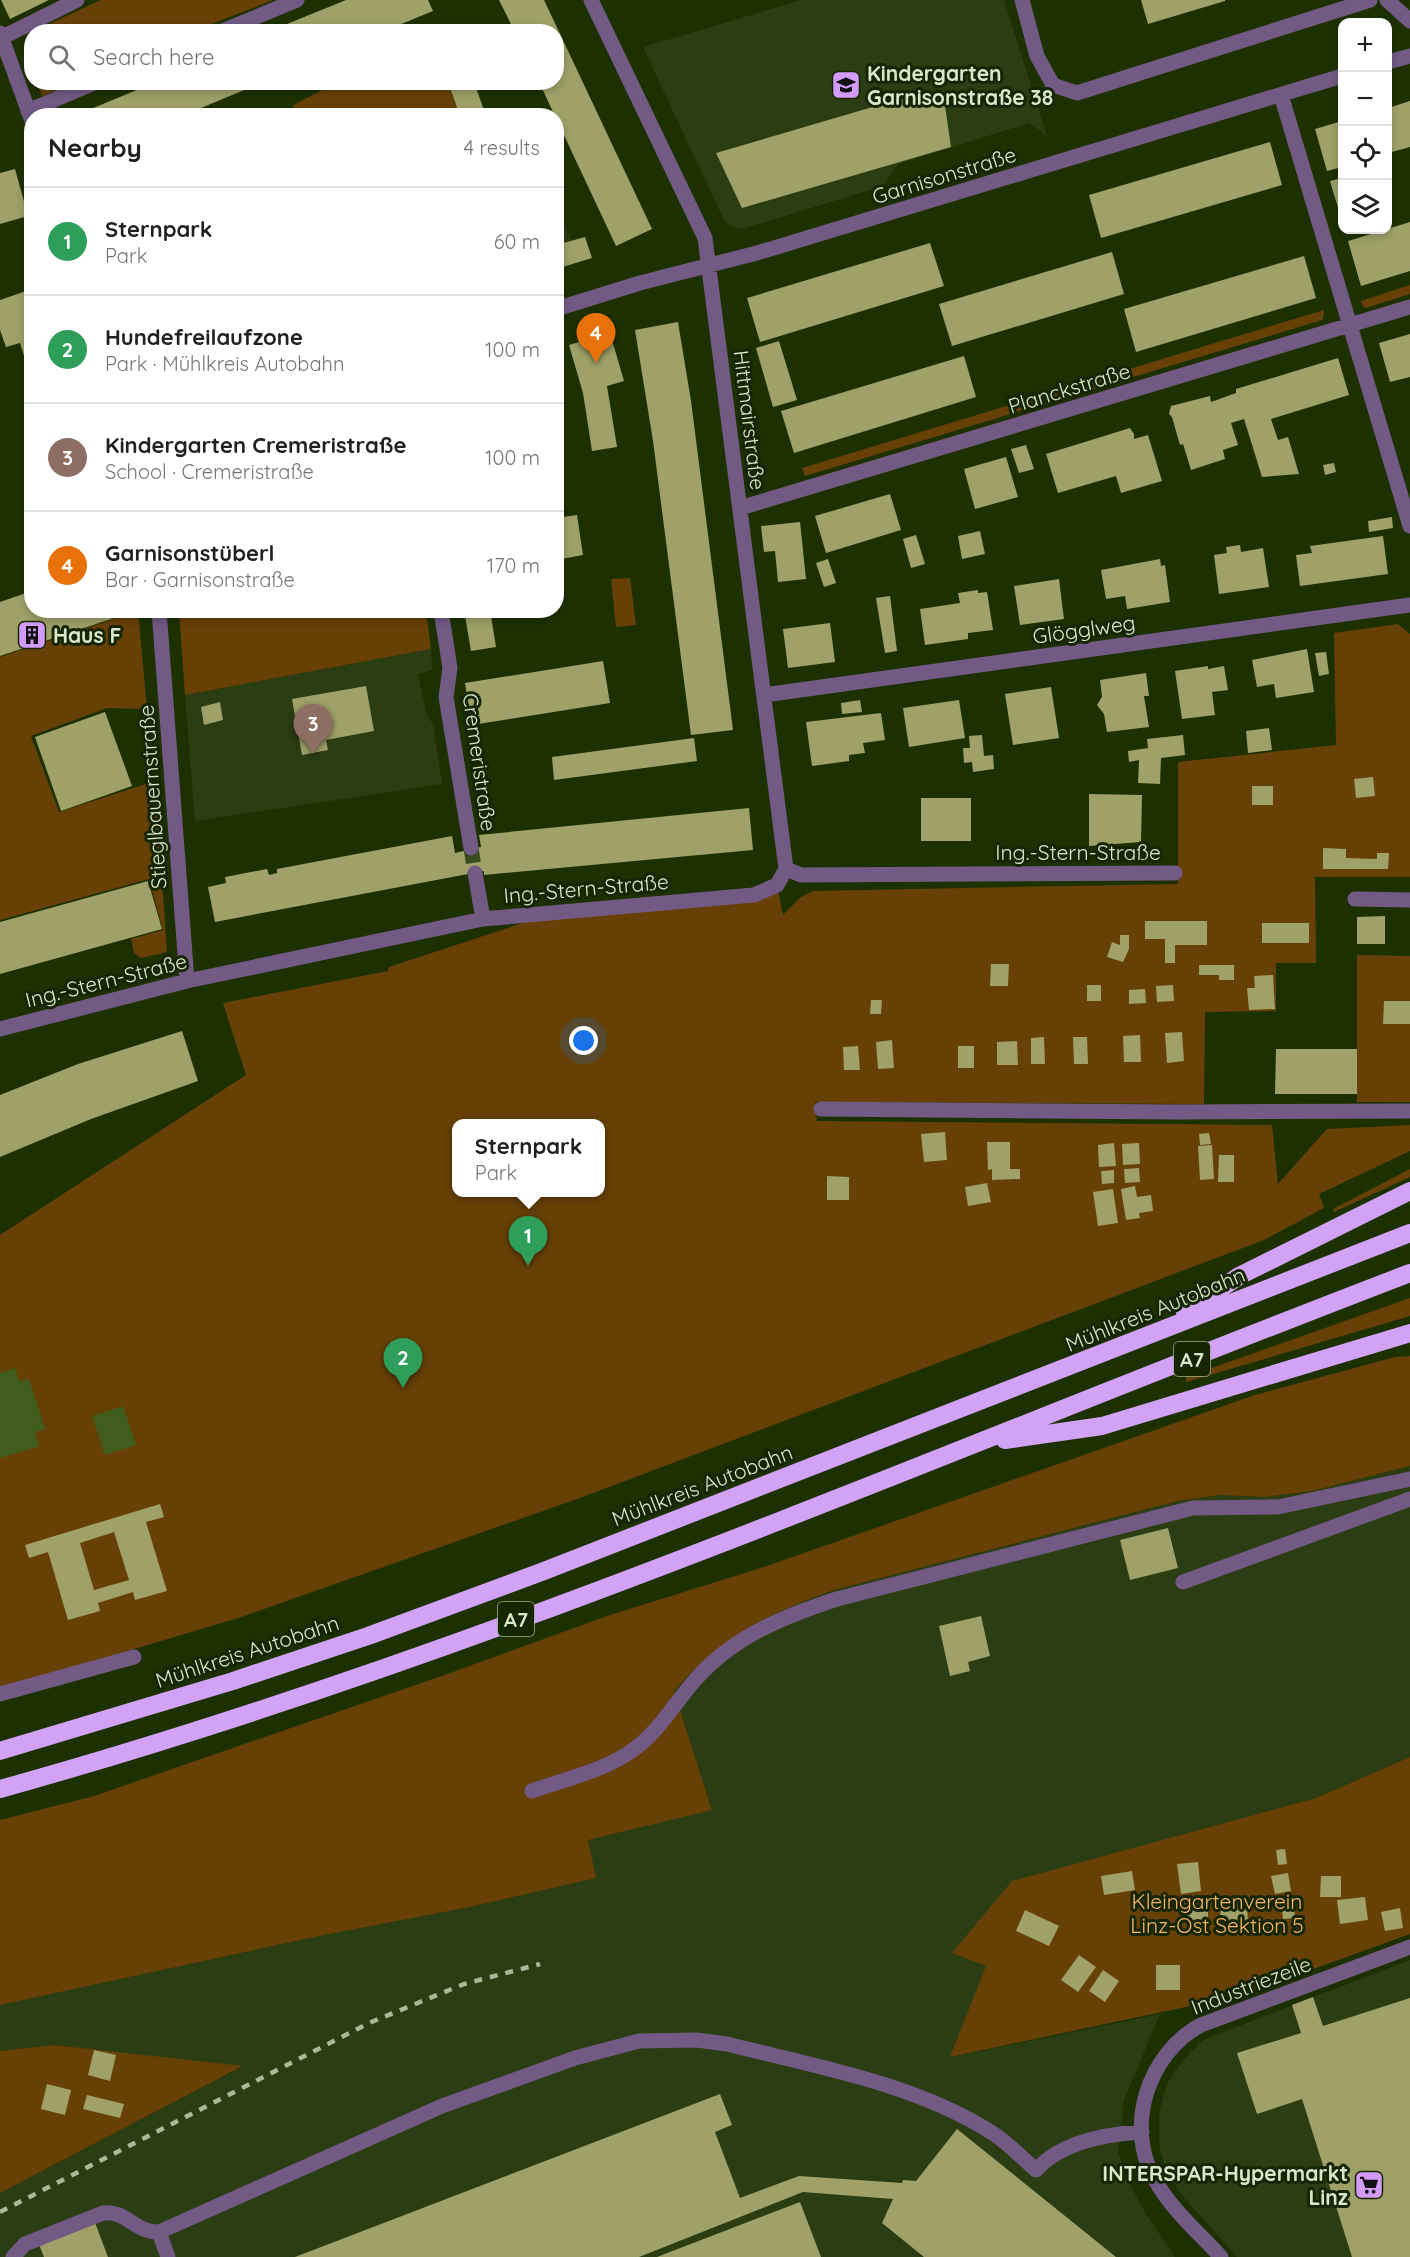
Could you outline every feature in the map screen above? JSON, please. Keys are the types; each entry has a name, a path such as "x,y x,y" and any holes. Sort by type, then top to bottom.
{"highway":[{"path":"1156,1333 1239,1276 1410,1191"},
{"name":"Mühlkreis Autobahn","path":"0,1751 222,1684 368,1636 544,1571 1410,1233"},
{"name":"A7","path":"0,1789 150,1746 394,1664 973,1444 1410,1273"},
{"path":"973,1444 1102,1426 1410,1333"}],"street":[{"path":"25,24 77,0"},
{"path":"239,24 297,0"},
{"name":"Hittmairstraße","path":"591,0 699,223 710,265 786,869"},
{"path":"1022,0 1037,56 1053,85 1077,93 1370,0"},
{"path":"1387,0 1410,21"},
{"path":"24,24 1,35 27,108"},
{"path":"1392,62 1410,56"},
{"name":"Garnisonstraße","path":"564,307 640,283 757,253 1338,77"},
{"path":"46,108 80,90"},
{"path":"1281,95 1410,526"},
{"name":"Planckstraße","path":"740,508 1410,308"},
{"name":"Glögglweg","path":"764,695 1410,605"},
{"name":"Stieglbauernstraße","path":"160,618 187,981"},
{"name":"Cremeristraße","path":"442,618 450,668 446,697 471,848"},
{"name":"Ing.-Stern-Straße","path":"0,1029 187,981 483,918 754,895 777,885 786,869 801,875 1174,873"},
{"path":"475,873 483,918"},
{"path":"1354,899 1410,900"},
{"path":"821,1109 1410,1111"},
{"path":"531,1791 603,1766 633,1751 651,1735 697,1678 721,1654 757,1631 789,1615 837,1599 1182,1510 1216,1506 1278,1507 1410,1479"},
{"path":"1183,1582 1410,1499"},
{"path":"0,1694 134,1657"},
{"name":"Industriezeile","path":"1221,2257 1165,2195 1155,2180 1146,2159 1142,2132 1146,2097 1157,2066 1181,2036 1201,2025 1410,1947"},
{"path":"13,2257 25,2244 103,2213 117,2212 142,2230 159,2232 442,2106 575,2058 639,2041 688,2040 727,2044 917,2097 950,2110 997,2136 1036,2170 1054,2154 1071,2147 1103,2137 1142,2132"},
{"path":"159,2232 168,2257"}],"shaded area":[{"name":"Kindergarten Garnisonstraße 38","path":"802,0 1004,0 1047,136 1029,123 898,164 883,186 742,229 733,227 724,220 643,47"},
{"path":"564,224 571,240 564,242"},
{"path":"431,649 432,670 418,674 426,712 433,725 442,784 195,821 185,695"},
{"path":"15,1368 19,1381 29,1379 45,1429 35,1432 39,1446 0,1458 0,1373"},
{"path":"123,1406 136,1445 105,1455 92,1416"},
{"path":"1410,1466 1410,1757 1316,1798 1181,1835 952,1953 986,1966 951,2057 1160,2014 1124,2100 1118,2152 1126,2176 1144,2211 1175,2257 0,2257 0,2193 242,2067 54,2045 0,2051 0,2005 324,1935 470,1907 595,1878 588,1840 712,1809 674,1691 699,1663 737,1632 783,1609 834,1590 1178,1501 1219,1495 1265,1497 1312,1491"},
{"path":"1410,1960 1410,2257 1237,2257 1180,2193 1166,2170 1159,2145 1159,2112 1167,2084 1184,2059 1203,2040"}],"green space":[{"path":"101,0 273,0 212,24 49,24"},
{"path":"40,90 57,90 42,96"},
{"path":"322,90 451,90 457,108 293,108 295,104"},
{"path":"1410,285 1410,294 1364,308 1361,301"},
{"path":"1324,310 1323,319 1319,321 805,476 802,468"},
{"path":"630,578 636,625 616,627 611,579"},
{"path":"117,618 139,618 147,709 107,708 31,736 59,812 155,781 167,952 141,958 134,953 131,939 163,930 149,879 0,920 0,657"},
{"path":"180,618 427,618 431,649 185,695"},
{"path":"1398,624 1410,634 1410,877 1315,877 1316,963 1276,963 1276,1011 1205,1012 1204,1104 815,1102 817,1121 1272,1125 1278,1184 1327,1129 1410,1125 1410,1151 1319,1194 1324,1208 1264,1240 577,1499 238,1618 0,1689 0,1235 246,1075 223,1003 388,971 389,967 562,910 777,885 783,915 801,897 813,891 1178,884 1178,762 1336,745 1334,633"},
{"path":"1357,955 1410,956 1410,1102 1357,1102"},
{"path":"1410,1169 1410,1177 1334,1212 1333,1209"},
{"path":"1410,1298 1410,1316 1186,1382 1186,1377"},
{"path":"1410,1356 1410,1466 1312,1491 1265,1497 1219,1495 1178,1501 834,1590 786,1609 746,1629 711,1655 674,1691 712,1810 588,1840 596,1878 470,1907 324,1935 0,2005 0,1820 94,1796 439,1677 610,1615 767,1566 1255,1395 1395,1357"},
{"name":"Kleingartenverein Linz-Ost Sektion 5","path":"1410,1757 1410,1934 1242,1995 950,2057 986,1966 952,1953 1012,1881 1316,1798"},
{"path":"54,2045 243,2066 0,2193 0,2051"}],"building":[{"path":"1,0 49,0 10,19"},
{"path":"346,0 428,0 433,11 401,24 287,24"},
{"path":"499,0 544,0 555,24 511,24"},
{"path":"1141,0 1225,0 1225,1 1148,24"},
{"path":"564,42 652,229 616,246 564,135 564,108 551,108 543,90 564,90"},
{"path":"137,90 244,90 201,108 93,108"},
{"path":"451,90 477,90 483,108 457,108"},
{"path":"943,92 951,147 742,208 716,153 893,101"},
{"path":"1410,101 1410,147 1392,152 1392,126 1392,107"},
{"path":"1338,122 1338,168 1327,171 1315,129"},
{"path":"1270,142 1282,185 1101,238 1089,195"},
{"path":"15,169 24,202 24,217 0,224 0,173"},
{"path":"1338,179 1338,208 1330,181"},
{"path":"1410,222 1410,271 1361,286 1348,241 1371,234 1392,234 1392,228"},
{"path":"585,237 592,258 564,267 564,243"},
{"path":"930,243 944,286 760,342 747,298"},
{"path":"1112,252 1124,294 952,346 939,304"},
{"path":"1304,256 1316,298 1136,352 1124,309"},
{"path":"24,292 24,356 20,343 6,347 0,330 0,300"},
{"path":"678,322 691,401 733,730 691,735 653,441 635,330"},
{"path":"610,333 624,381 607,386 617,447 592,451 583,393 569,345"},
{"path":"1410,334 1410,377 1390,382 1379,343"},
{"path":"779,341 797,400 773,407 756,348"},
{"path":"964,356 976,397 794,453 781,411"},
{"path":"1338,358 1349,395 1271,419 1278,440 1288,437 1299,474 1262,477 1244,419 1231,423 1238,445 1223,450 1225,459 1191,470 1183,444 1180,445 1172,417 1169,414 1171,406 1210,396 1211,402 1236,393 1236,389"},
{"path":"1130,428 1134,439 1148,435 1162,481 1121,493 1116,476 1058,493 1046,454"},
{"path":"1026,445 1034,469 1019,473 1011,449"},
{"path":"1006,457 1018,497 975,509 964,469"},
{"path":"1334,463 1336,472 1325,475 1323,465"},
{"path":"890,494 901,530 826,553 815,516"},
{"path":"577,515 583,555 564,559 564,517"},
{"path":"1392,517 1393,528 1369,532 1368,521"},
{"path":"800,522 806,579 778,582 775,551 764,552 761,526"},
{"path":"980,531 985,554 962,559 958,536"},
{"path":"916,535 925,564 911,568 903,539"},
{"path":"1383,536 1388,574 1300,586 1296,555 1312,553 1310,546"},
{"path":"1240,545 1241,552 1263,548 1269,587 1219,594 1214,555 1227,553 1226,547"},
{"path":"828,559 836,583 824,587 816,563"},
{"path":"1160,559 1161,566 1165,565 1170,602 1127,609 1125,596 1106,599 1101,570"},
{"path":"1059,579 1064,619 1020,625 1014,586"},
{"path":"978,590 978,593 987,592 993,630 968,633 968,639 925,645 920,609 960,603 958,593"},
{"name":"Haus F","path":"24,594 24,618 114,618 0,656 0,602"},
{"path":"890,596 897,651 885,653 876,598"},
{"path":"465,618 491,618 496,647 471,651"},
{"path":"830,623 835,662 788,668 783,629"},
{"path":"1307,649 1314,692 1276,698 1274,684 1257,687 1252,660"},
{"path":"1326,652 1329,674 1319,676 1315,653"},
{"path":"603,661 610,703 472,725 465,683"},
{"path":"1208,666 1208,669 1224,666 1228,690 1212,692 1215,715 1182,719 1175,671"},
{"path":"1146,673 1149,696 1144,696 1149,727 1107,732 1104,714 1097,705 1102,697 1100,680"},
{"path":"366,686 374,731 326,740 328,750 302,755 292,699"},
{"path":"1051,687 1059,738 1013,745 1005,694"},
{"path":"860,700 862,712 842,714 841,703"},
{"path":"959,700 965,738 909,747 903,708"},
{"path":"220,702 223,720 204,725 201,707"},
{"path":"105,712 132,786 61,811 35,737"},
{"path":"881,713 885,740 863,743 865,753 849,755 849,761 812,766 806,722"},
{"path":"1269,728 1272,750 1248,753 1246,731"},
{"path":"982,735 984,756 993,755 994,769 973,772 972,762 964,763 963,748 970,748 969,736"},
{"path":"1183,735 1185,755 1161,758 1160,784 1138,783 1139,760 1129,762 1128,751 1148,748 1147,739"},
{"path":"694,738 697,761 554,780 552,757"},
{"path":"1373,777 1375,796 1356,798 1354,779"},
{"path":"1252,786 1273,786 1273,805 1252,805"},
{"path":"1089,794 1142,795 1141,842 1089,846"},
{"path":"921,798 971,798 971,841 921,841"},
{"path":"749,808 753,850 484,875 484,871 215,922 208,887 226,883 225,877 267,869 269,875 277,873 277,869 452,836 455,853 481,847 479,835"},
{"path":"1323,848 1346,849 1346,858 1377,859 1377,853 1389,853 1388,869 1323,869"},
{"path":"148,881 162,929 0,974 0,922"},
{"path":"1385,916 1385,944 1357,944 1357,917"},
{"path":"1145,921 1207,921 1207,945 1175,945 1175,963 1165,963 1165,939 1145,939"},
{"path":"1262,923 1309,923 1309,943 1262,943"},
{"path":"1120,935 1129,935 1129,949 1123,962 1107,957 1112,942 1120,945"},
{"path":"991,964 1009,964 1008,986 990,986"},
{"path":"1199,965 1234,965 1234,980 1219,980 1219,975 1199,975"},
{"path":"1273,975 1275,1009 1249,1010 1247,988 1255,988 1254,976"},
{"path":"1087,985 1101,985 1101,1001 1087,1001"},
{"path":"1173,985 1174,1001 1157,1002 1156,986"},
{"path":"1145,989 1146,1003 1129,1004 1129,990"},
{"path":"871,1000 882,1000 881,1014 870,1014"},
{"path":"1384,1001 1410,1001 1410,1024 1383,1024"},
{"path":"182,1031 198,1081 91,1119 0,1157 0,1095 78,1064"},
{"path":"1182,1032 1184,1061 1167,1063 1165,1033"},
{"path":"1140,1035 1141,1062 1124,1062 1123,1036"},
{"path":"1044,1037 1045,1064 1031,1064 1031,1038"},
{"path":"1073,1037 1087,1037 1088,1064 1074,1064"},
{"path":"892,1040 894,1068 878,1069 876,1042"},
{"path":"1017,1041 1018,1065 997,1065 997,1042"},
{"path":"858,1046 860,1070 844,1070 843,1047"},
{"path":"958,1046 974,1046 974,1068 958,1068"},
{"path":"1276,1049 1357,1049 1357,1094 1275,1094"},
{"path":"945,1132 947,1160 924,1162 921,1134"},
{"path":"1209,1133 1211,1144 1200,1145 1199,1134"},
{"path":"987,1142 1010,1142 1010,1169 1020,1169 1020,1179 992,1180 992,1169 988,1170"},
{"path":"1114,1143 1116,1166 1099,1167 1098,1145"},
{"path":"1139,1143 1140,1164 1123,1165 1122,1144"},
{"path":"1212,1145 1214,1179 1200,1180 1198,1146"},
{"path":"1219,1155 1234,1155 1234,1182 1218,1182"},
{"path":"1139,1168 1140,1182 1125,1183 1124,1169"},
{"path":"1114,1170 1114,1183 1102,1184 1101,1171"},
{"path":"827,1176 849,1177 849,1200 827,1200"},
{"path":"987,1183 991,1202 968,1206 965,1187"},
{"path":"1135,1186 1137,1197 1151,1195 1153,1211 1139,1213 1140,1218 1126,1220 1121,1189"},
{"path":"1113,1189 1118,1223 1098,1226 1093,1192"},
{"path":"160,1504 164,1517 146,1522 167,1591 135,1600 133,1592 98,1603 100,1611 68,1620 48,1552 29,1558 25,1545","holes":["114,1532 129,1580 94,1590 80,1543"]},
{"path":"1168,1528 1178,1568 1130,1580 1120,1540"},
{"path":"981,1616 990,1656 968,1662 970,1671 950,1676 939,1626"},
{"path":"1285,1849 1287,1864 1278,1865 1276,1850"},
{"path":"1198,1862 1201,1891 1181,1894 1177,1864"},
{"path":"1132,1871 1135,1890 1104,1895 1101,1876"},
{"path":"1288,1873 1291,1891 1275,1894 1271,1876"},
{"path":"1321,1876 1341,1876 1341,1897 1320,1897"},
{"path":"1365,1897 1368,1920 1340,1924 1337,1900"},
{"path":"1293,1899 1295,1918 1283,1919 1281,1900"},
{"path":"1247,1902 1248,1923 1221,1925 1220,1904"},
{"path":"1187,1908 1208,1908 1208,1929 1187,1929"},
{"path":"1400,1908 1403,1928 1385,1931 1381,1912"},
{"path":"1025,1910 1059,1926 1049,1946 1016,1931"},
{"path":"1079,1955 1096,1967 1078,1992 1061,1980"},
{"path":"1156,1965 1180,1965 1180,1990 1156,1990"},
{"path":"1103,1970 1119,1981 1105,2002 1089,1991"},
{"name":"INTERSPAR-Hypermarkt Linz","path":"1313,1997 1323,2026 1410,1998 1410,2257 1352,2257 1302,2099 1257,2114 1237,2053 1301,2033 1292,2005"},
{"path":"94,2050 116,2055 110,2081 88,2075"},
{"path":"47,2084 71,2090 65,2115 41,2109"},
{"path":"720,2094 732,2125 715,2132 740,2198 799,2176 902,2183 903,2180 916,2181 957,2129 1116,2257 924,2257 882,2223 893,2199 803,2192 639,2257 295,2257"},
{"path":"87,2095 124,2104 120,2118 83,2109"},
{"path":"800,2202 821,2257 657,2257"},
{"path":"94,2220 108,2257 44,2257 38,2242"}],"tunnel":[{"path":"471,848 475,873"}],"railway":[{"path":"0,2212 369,2023 464,1984 540,1964"}],"place":[{"name":"Kindergarten Garnisonstraße 38","path":"846,85"},
{"name":"Garnisonstüberl","path":"596,363"},
{"name":"Haus F","path":"32,635"},
{"name":"Kindergarten Cremeristraße","path":"313,754"},
{"name":"Sternpark","path":"528,1266"},
{"name":"Hundefreilaufzone","path":"403,1388"},
{"name":"INTERSPAR-Hypermarkt Linz","path":"1369,2185"}]}
